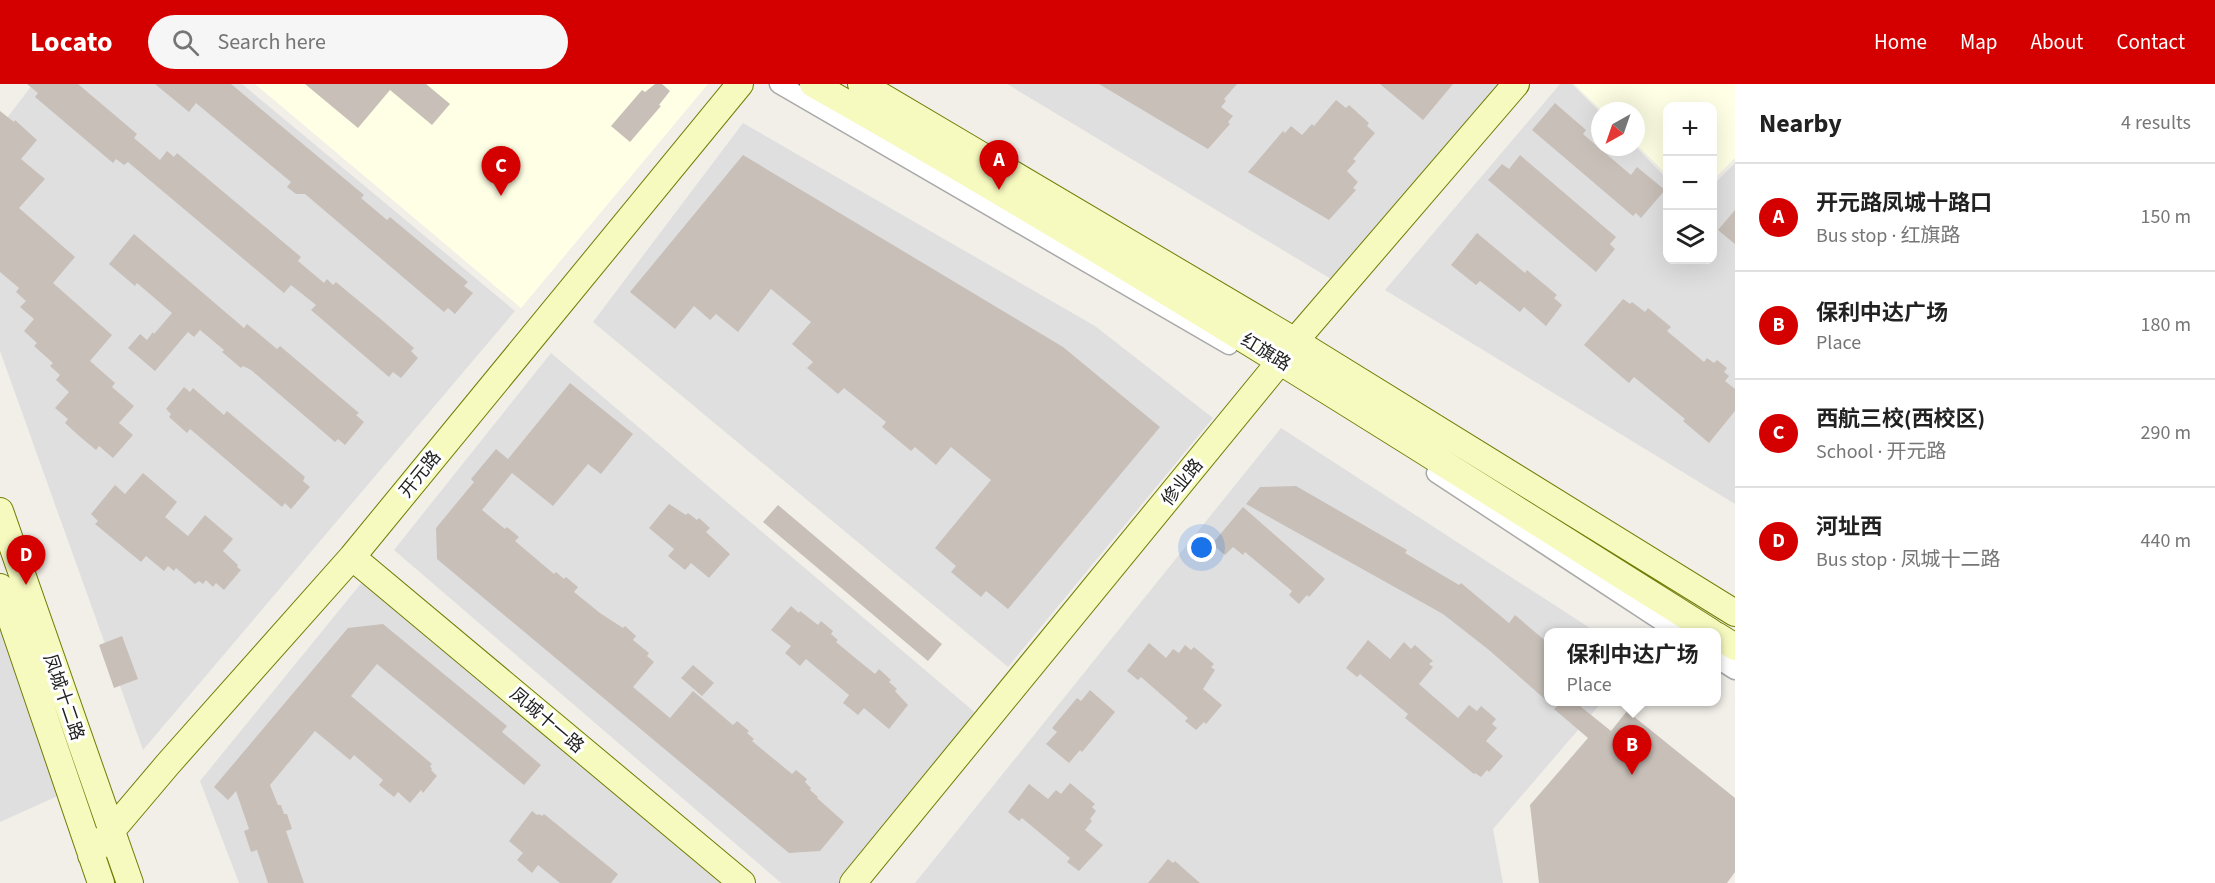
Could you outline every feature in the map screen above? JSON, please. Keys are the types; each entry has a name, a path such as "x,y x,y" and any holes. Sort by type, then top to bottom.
{"street":[{"name":"开元路","path":"91,855 351,557 740,84"},
{"path":"779,84 1283,357 1429,469 1670,628"},
{"name":"红旗路","path":"813,84 1283,357 1735,613"},
{"name":"红旗路","path":"861,84 1704,628"},
{"name":"修业路","path":"853,883 1283,357 1515,84"},
{"name":"凤城十二路","path":"0,511 130,883"},
{"name":"凤城十一路","path":"351,557 742,883"},
{"name":"凤城十二路","path":"0,587 101,883"},
{"path":"1721,638 1735,647"},
{"path":"1721,661 1735,670"}],"shaded area":[{"path":"33,84 242,84 515,311 143,750 0,351 0,127"},
{"path":"255,84 708,84 521,308"},
{"path":"1007,84 1501,84 1331,279"},
{"path":"1560,84 1572,84 1591,103 1591,156 1645,156 1663,175 1663,264 1717,264 1717,181 1735,163 1735,504 1385,290"},
{"path":"1574,84 1735,84 1735,158 1717,176 1717,102 1663,102 1663,171 1645,153 1645,102 1593,102"},
{"path":"743,123 1095,326 1213,418 1008,667 593,322"},
{"path":"551,353 984,720 839,883 781,883 394,550"},
{"path":"1281,428 1590,628 1544,628 1544,706 1599,706 1493,829 1503,883 915,883"},
{"path":"363,581 720,883 239,883 200,781"},
{"path":"0,625 60,795 0,822"}],"building":[{"path":"27,84 78,84 137,134 134,138 160,160 167,151 174,157 177,153 301,257 298,261 324,283 327,279 333,285 336,282 383,321 414,348 411,351 418,358 401,378 393,372 389,377 311,310 316,305 291,285 284,293 128,162 124,165 116,159 113,163 35,97 38,93"},
{"path":"155,84 231,84 364,195 361,198 387,220 390,217 468,282 464,286 473,293 455,314 448,308 444,312 305,194 296,194 287,187 291,182 196,103 189,112"},
{"path":"305,84 426,84 450,104 432,125 390,90 358,128"},
{"path":"655,84 662,84 670,91 659,105 661,106 630,142 611,126 642,90 645,92"},
{"path":"1099,84 1237,84 1224,99 1226,101 1221,107 1233,116 1228,122 1230,124 1208,149"},
{"path":"1380,84 1453,84 1423,120"},
{"path":"1336,100 1346,108 1349,105 1369,123 1367,126 1375,133 1353,159 1356,161 1347,171 1358,182 1353,188 1356,190 1329,220 1248,172 1283,131 1285,133 1291,126 1302,135 1312,124 1314,126"},
{"path":"1555,103 1586,130 1583,134 1591,141 1591,156 1609,156 1631,175 1637,167 1663,188 1663,192 1641,218 1636,213 1633,216 1532,130"},
{"path":"0,111 14,122 15,120 37,140 21,159 45,179 19,208 75,257 53,283 112,335 90,361 115,383 112,387 134,406 119,423 133,435 113,458 99,446 96,450 78,435 65,423 68,419 55,408 69,392 56,380 60,375 50,366 53,363 34,346 37,343 24,331 34,319 20,307 26,301 16,292 19,288 0,272"},
{"path":"743,155 1063,347 1160,427 1008,609 986,591 981,597 951,572 956,566 935,548 991,480 951,447 936,465 915,447 911,451 882,427 886,422 844,388 838,394 807,368 813,362 792,344 811,322 771,289 738,332 716,314 710,320 694,306 675,329 630,292"},
{"path":"1520,155 1616,237 1610,244 1615,249 1596,272 1488,180 1502,164 1509,169"},
{"path":"1735,210 1735,244 1718,230"},
{"path":"1477,233 1525,273 1527,270 1557,295 1554,298 1562,305 1546,326 1524,307 1520,312 1480,281 1476,285 1451,265"},
{"path":"134,234 244,328 247,324 277,349 280,346 359,413 356,415 364,422 345,445 338,439 335,442 251,370 243,366 241,368 200,330 194,337 188,332 155,371 128,348 140,334 147,340 172,313 137,283 135,286 109,264"},
{"path":"1623,299 1630,304 1632,302 1645,312 1648,308 1671,327 1667,331 1704,362 1707,358 1714,363 1717,360 1727,368 1724,372 1729,376 1725,381 1735,389 1735,411 1709,443 1683,421 1685,419 1634,377 1629,383 1584,345"},
{"path":"570,383 633,434 601,474 588,464 553,506 512,473 482,510 519,537 515,541 554,574 556,572 564,579 566,577 578,587 574,592 600,613 623,628 625,626 636,636 633,640 649,653 647,656 654,662 633,687 670,718 693,691 733,725 737,721 749,731 747,733 754,739 752,741 792,774 796,770 807,779 805,782 811,788 810,790 844,822 820,851 789,853 437,559 436,528 474,482 471,479 496,449 508,459"},
{"path":"184,387 190,392 193,388 224,415 227,411 305,477 303,481 310,487 291,509 285,503 282,507 190,429 187,433 169,417 171,414 166,409"},
{"path":"143,473 177,502 165,517 188,536 205,515 233,539 223,551 241,570 224,590 216,583 213,587 206,580 203,584 199,581 195,584 176,568 174,571 168,566 164,571 146,556 141,562 95,524 98,521 91,514 115,485 125,494"},
{"path":"1296,486 1407,550 1405,553 1459,585 1461,583 1509,623 1515,615 1544,640 1544,698 1489,650 1443,614 1246,504 1260,487"},
{"path":"669,504 686,515 688,513 697,520 699,518 710,528 706,532 730,554 709,578 691,563 685,570 668,556 674,549 649,528"},
{"path":"778,505 942,644 928,661 763,522"},
{"path":"1243,507 1325,579 1309,597 1307,595 1299,604 1289,595 1292,591 1245,552 1243,555 1233,547 1225,555 1212,544"},
{"path":"791,606 818,625 821,621 833,631 831,634 838,640 836,642 875,674 879,669 891,680 889,682 897,689 895,691 908,705 889,729 864,708 858,715 843,703 849,695 806,659 800,666 785,653 791,646 771,630"},
{"path":"383,624 507,726 502,732 541,765 524,785 377,664 351,696 432,764 431,770 437,776 423,793 421,790 410,803 398,792 394,797 379,785 383,780 354,755 350,760 315,731 270,785 278,805 281,805 284,814 287,814 292,829 286,831 304,883 268,883 257,850 251,852 244,831 249,829 236,791 228,800 214,787 348,628"},
{"path":"122,636 138,679 114,688 99,645"},
{"path":"1368,640 1390,659 1404,642 1411,649 1415,645 1433,661 1429,664 1433,667 1419,684 1458,718 1469,705 1477,711 1481,706 1496,719 1492,724 1497,728 1486,741 1503,756 1489,772 1487,770 1481,777 1474,774 1405,718 1408,714 1360,674 1357,677 1346,668"},
{"path":"1149,643 1166,658 1173,649 1179,653 1185,645 1191,650 1194,647 1214,664 1211,667 1215,670 1203,689 1222,705 1206,724 1204,722 1196,730 1185,721 1188,718 1141,677 1138,680 1127,671"},
{"path":"693,665 714,683 702,696 681,678"},
{"path":"1090,690 1115,712 1082,752 1080,750 1069,763 1046,744 1057,732 1052,728 1077,698 1081,701"},
{"path":"1557,706 1580,706 1611,731 1627,711 1735,798 1735,872 1727,883 1539,883 1530,805 1588,738 1554,709"},
{"path":"1070,783 1095,804 1092,807 1096,811 1085,830 1103,845 1079,871 1067,862 1070,858 1022,818 1019,821 1008,812 1029,784 1048,799 1056,790 1061,794"},
{"path":"532,811 537,815 544,814 618,874 611,883 560,883 538,865 532,873 517,860 523,853 509,841"},
{"path":"1168,859 1173,863 1175,861 1200,883 1148,883"}],"place":[{"name":"开元路凤城十路口","path":"999,190"},
{"name":"西航三校(西校区)","path":"501,196"},
{"name":"河址西","path":"26,585"},
{"name":"保利中达广场","path":"1632,775"}]}
